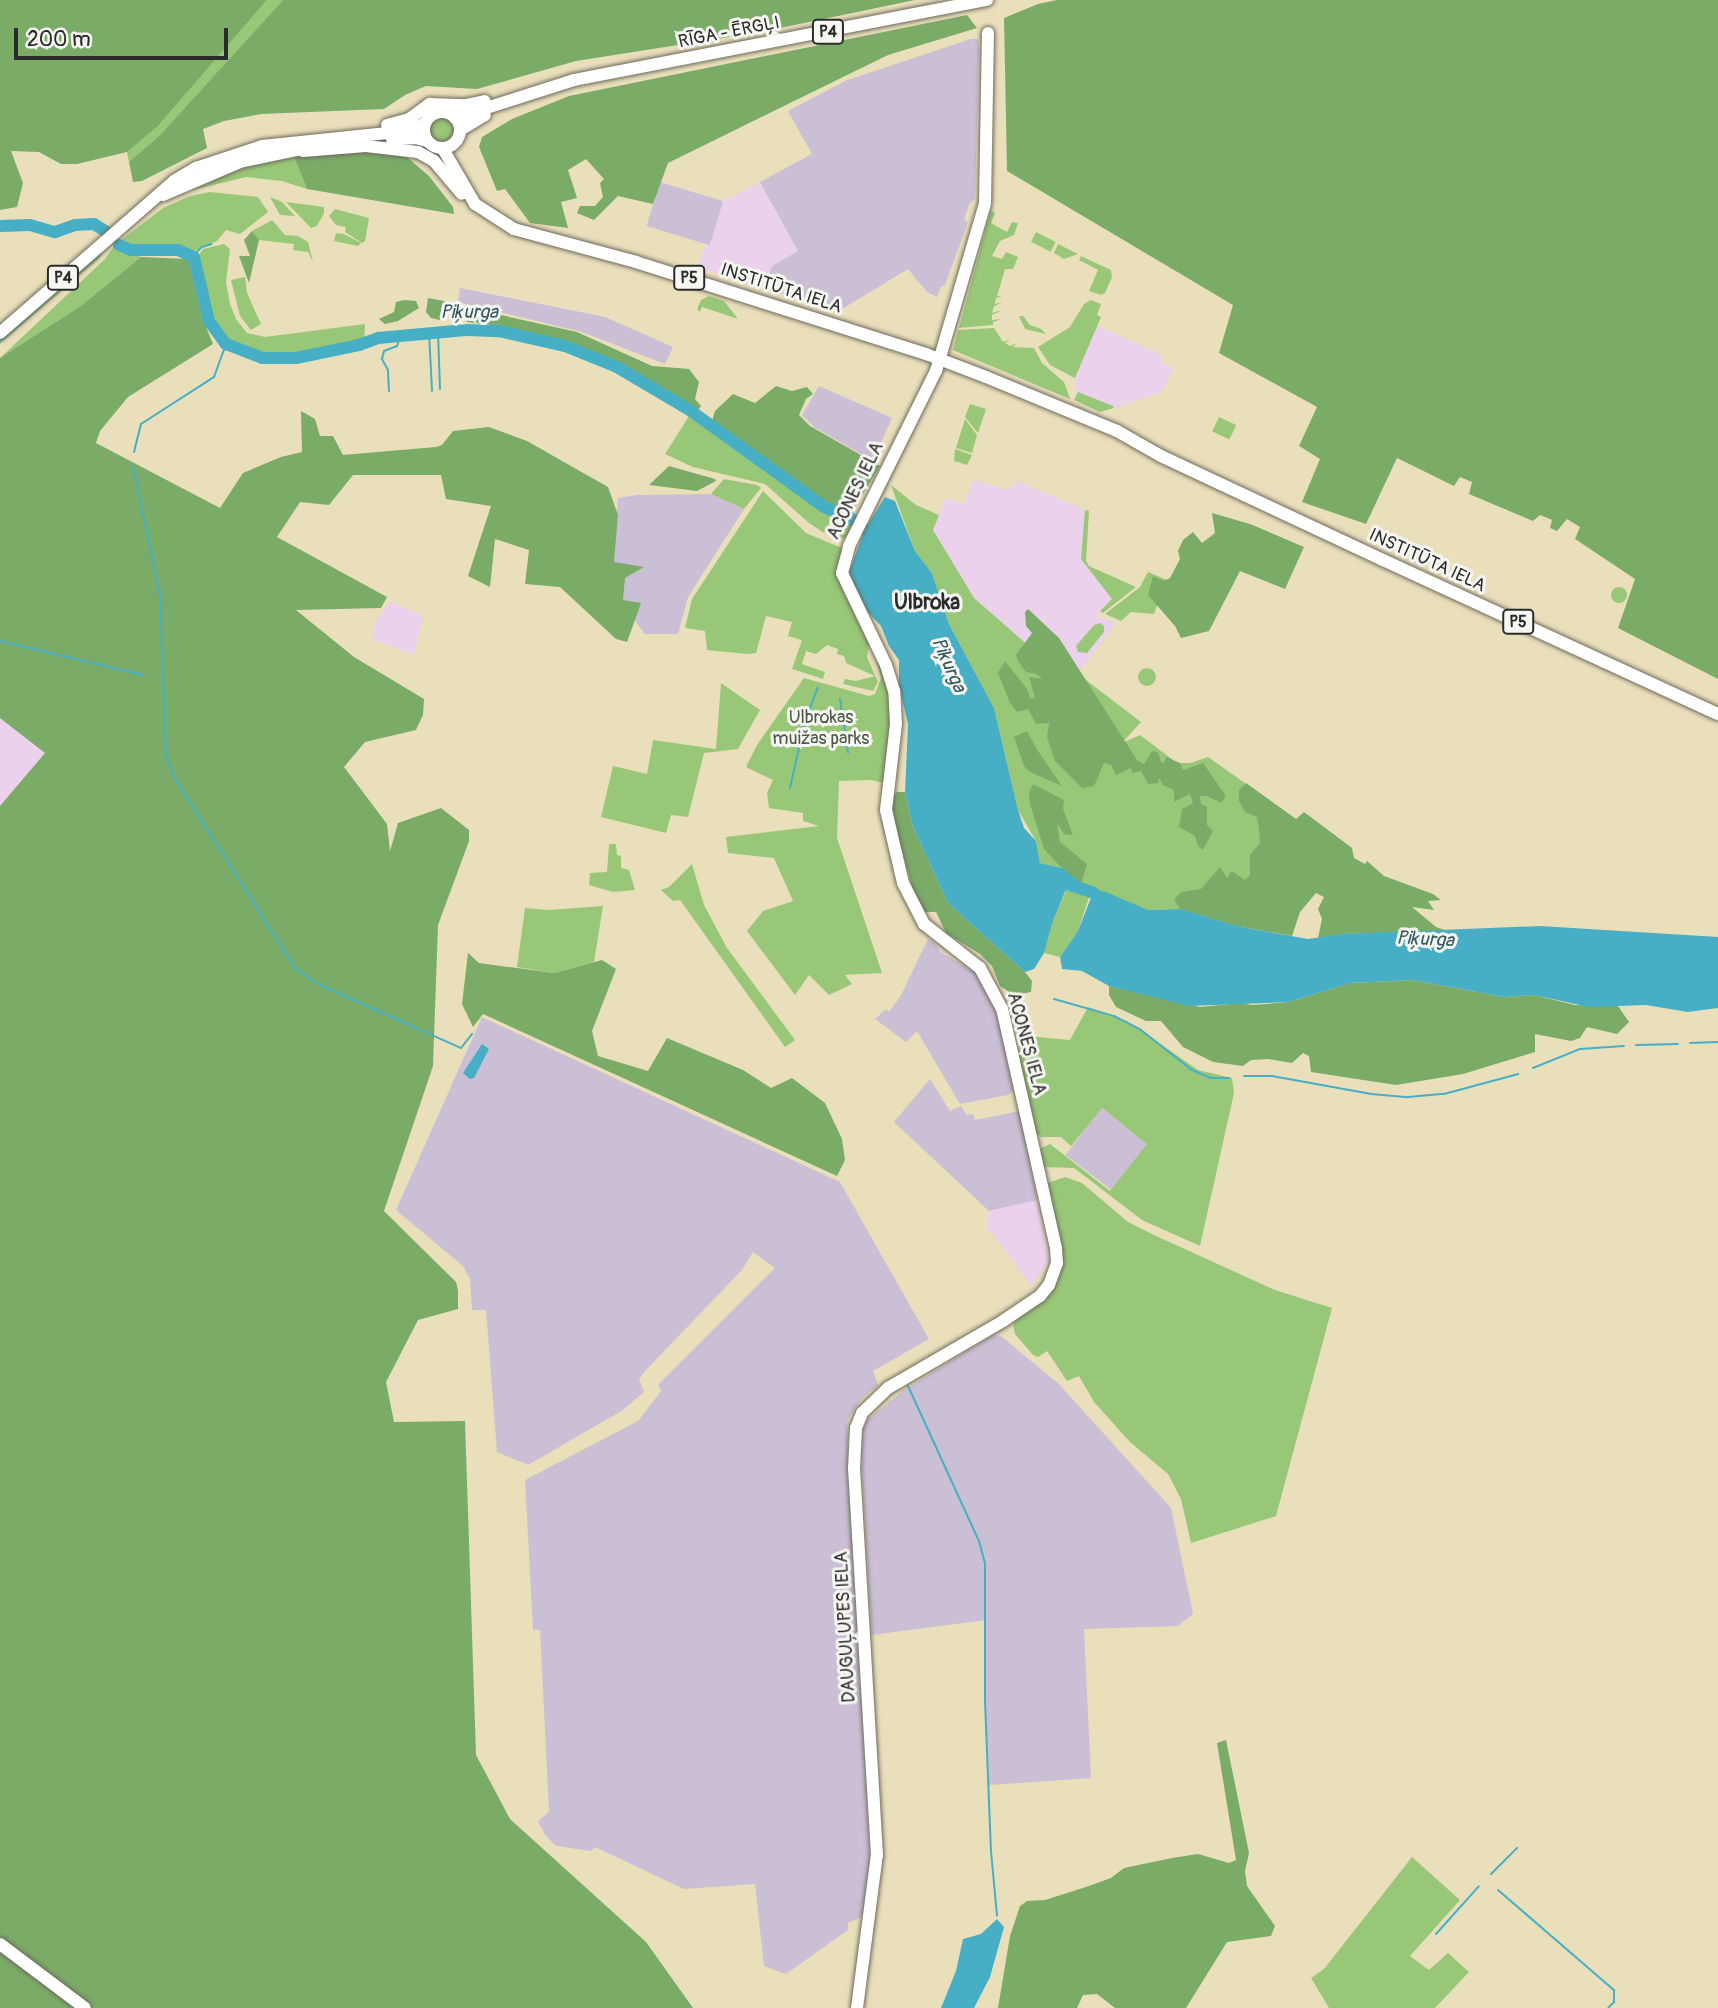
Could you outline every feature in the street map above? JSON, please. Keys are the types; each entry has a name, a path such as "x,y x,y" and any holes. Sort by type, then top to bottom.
{"main road":[{"name":"RĪGA - ĒRGĻI","path":"457,124 574,80 988,0"},
{"name":"ACONES IELA","path":"988,33 987,186 956,301 939,359 844,558 845,583 886,665 895,700 895,733 886,810 894,853 909,901 924,924 980,968 1002,1009 1056,1248 1057,1263 1049,1285 1040,1296 1003,1321"},
{"name":"RĪGA - ĒRGĻI","path":"457,124 508,104 602,76"},
{"name":"P4","path":"0,333 174,181 196,168 236,153 275,144 400,122 437,102 479,103 574,80"},
{"path":"448,146 457,124 447,113 437,113 425,123 427,141 448,146 487,212"},
{"name":"P4","path":"275,144 387,133 415,128 425,123"},
{"name":"P4","path":"156,198 228,166 299,151 388,139 415,138 427,141"},
{"name":"P5","path":"299,151 366,146 418,152 434,161 463,195 487,212"},
{"name":"P5","path":"448,146 475,204"},
{"name":"INSTITŪTA IELA","path":"487,212 525,233 636,262 939,359 1062,409 1084,424 1161,456 1718,714"},
{"name":"DAUGUĻUPES IELA","path":"858,2008 877,1855 854,1469 856,1428 862,1413 888,1388 1003,1321"},
{"path":"0,1944 85,2008"}],"shaded area":[{"path":"978,39 979,50 975,198 969,205 964,220 968,222 945,285 941,287 937,297 927,292 908,269 837,312 764,288 772,266 798,251 760,182 812,154 788,111 847,80"},
{"path":"660,182 723,201 710,245 647,226"},
{"path":"760,182 798,251 772,266 764,288 697,267 723,201"},
{"path":"460,288 605,317 673,347 665,364 582,332 458,302"},
{"path":"1096,325 1162,355 1160,361 1173,369 1162,392 1111,409 1075,395 1075,372"},
{"path":"819,386 892,418 873,461 814,427 802,415"},
{"path":"973,480 1008,490 1017,481 1085,510 1081,559 1112,599 1095,616 1116,623 1071,683 974,598 933,530 946,498 964,504"},
{"path":"711,494 744,509 688,597 678,634 645,634 612,590 618,498 637,495"},
{"path":"390,601 423,616 414,655 372,639 375,622"},
{"path":"0,714 45,753 0,806"},
{"path":"928,939 936,944 940,952 978,974 999,1018 1014,1089 1008,1095 960,1104 917,1031 906,1042 875,1019 886,1009 889,1012 900,997"},
{"path":"482,1017 840,1182 929,1339 873,1371 878,1385 863,1397 847,1421 870,1863 866,1915 848,1923 848,1930 786,1974 764,1966 755,1884 684,1889 595,1847 591,1851 556,1846 545,1835 538,1821 549,1812 540,1630 533,1630 525,1480 638,1421 661,1391 658,1385 775,1268 753,1252 742,1270 646,1370 639,1379 644,1392 623,1410 528,1465 497,1452 486,1310 472,1310 470,1279 463,1266 396,1210"},
{"path":"930,1079 950,1111 961,1106 967,1115 973,1114 975,1120 1020,1111 1037,1200 989,1211 894,1122"},
{"path":"1101,1108 1148,1144 1113,1191 1065,1155"},
{"path":"1037,1200 1049,1261 1031,1286 993,1234 986,1230 989,1211"},
{"path":"993,1335 1001,1336 1059,1384 1171,1508 1193,1614 1178,1626 1084,1629 1091,1778 989,1785 985,1702 986,1620 872,1635 861,1455 866,1421 904,1390"}],"green space":[{"path":"0,0 267,0 158,126 127,152 77,164 61,164 39,152 11,151 23,183 17,207 0,210"},
{"path":"267,0 283,0 159,136 129,162 127,152 158,126"},
{"path":"283,0 915,0 761,32 576,61 477,89 426,86 405,95 384,109 261,114 224,121 203,129 207,148 142,181 133,182 129,162 159,136"},
{"path":"1057,0 1718,0 1718,679 1618,628 1635,579 1575,539 1580,527 1567,519 1557,531 1550,528 1552,520 1540,515 1533,521 1469,494 1472,482 1460,477 1454,486 1397,458 1366,524 1302,502 1320,459 1299,446 1317,407 1219,353 1233,305 1007,171 1004,18 1038,4"},
{"path":"967,15 977,28 888,55 668,163 653,204 618,196 594,220 577,213 580,206 595,206 603,197 600,183 604,179 586,159 568,170 577,198 561,202 568,228 530,223 505,189 497,191 479,147 482,137 512,119 569,96"},
{"path":"441,116 451,120 455,130 451,140 441,144 431,140 427,130 431,120"},
{"path":"362,150 393,152 408,158 429,176 453,207 454,214 307,189 294,157"},
{"path":"294,157 307,189 282,181 246,177 189,191 245,167"},
{"path":"210,192 258,197 268,212 240,234 226,230 217,241 192,252 178,248 126,246 121,240 163,208 190,196"},
{"path":"270,197 282,202 295,216 280,215"},
{"path":"286,202 324,207 324,213 317,226 311,228"},
{"path":"335,209 369,218 365,241 362,243 345,232 346,227 336,225 329,216"},
{"path":"991,210 995,213 991,223 1007,232 1012,222 1018,223 1014,235 1000,241 992,256 1002,259 1006,252 1018,257 1013,269 1005,269 997,296 1002,296 996,298 995,304 1003,302 994,306 992,313 1003,310 992,315 992,320 1001,319 993,322 993,325 959,328"},
{"path":"272,220 285,235 298,236 308,242 313,262 308,252 293,250 294,244 259,240 252,231"},
{"path":"252,231 259,240 249,283 239,256 250,256 244,240"},
{"path":"1036,232 1056,242 1051,252 1031,242"},
{"path":"336,233 361,243 358,246 334,241"},
{"path":"224,244 230,249 226,282 230,304 236,319 247,333 265,337 365,324 364,343 336,350 276,355 243,349 230,341 219,328 207,300 199,255 203,249"},
{"path":"1058,244 1078,254 1064,259 1054,253"},
{"path":"115,245 141,257 82,305 0,358 105,259"},
{"path":"103,249 100,258 0,344 0,339"},
{"path":"1081,256 1111,270 1112,277 1105,293 1101,295 1089,291 1098,270 1079,260"},
{"path":"141,257 189,259 202,317 213,344 128,397 100,431 96,443 220,508 243,473 281,457 302,452 301,411 315,419 320,436 333,436 343,455 436,447 442,445 453,431 489,427 527,441 608,487 618,515 614,562 644,567 625,578 623,600 641,603 627,642 616,639 560,587 525,584 529,550 495,539 490,587 468,576 491,506 446,499 441,475 353,475 329,505 300,502 277,537 387,597 381,608 296,610 354,657 424,699 423,715 416,730 365,742 344,767 387,824 390,851 398,823 441,808 469,830 469,841 438,925 433,1066 384,1211 456,1282 458,1291 458,1309 418,1320 386,1382 394,1422 465,1421 476,1755 510,1819 646,1942 693,2008 0,2008 0,806 45,753 0,718 0,358 82,305"},
{"path":"245,277 247,293 261,324 251,330 240,316 231,280"},
{"path":"709,296 724,301 738,319 702,307 700,312 697,309 701,300"},
{"path":"428,298 449,302 440,320 431,318 426,312"},
{"path":"1091,300 1101,304 1097,315 1101,317 1075,378 1050,365 1038,347 1070,327 1084,304"},
{"path":"416,301 419,308 398,321 385,324 379,319 394,312 396,302"},
{"path":"469,308 577,332 652,366 689,369 699,382 695,399 701,406 697,412 618,365 566,344 500,326 467,322 465,317"},
{"path":"1019,316 1023,316 1030,325 1046,334 1025,329"},
{"path":"994,328 1003,342 1011,339 1005,343 1010,346 1017,343 1013,347 1034,348 1042,363 1064,382 1070,399 953,350 958,330"},
{"path":"776,386 792,391 807,387 813,394 806,399 799,415 810,426 880,466 854,509 849,512 824,502 712,421 715,411 733,394 755,403"},
{"path":"1078,392 1114,408 1100,412 1074,400"},
{"path":"970,404 986,409 978,433 965,417"},
{"path":"691,413 821,511 835,514 824,533 765,484 693,467 665,454"},
{"path":"1219,417 1236,425 1229,440 1212,432"},
{"path":"965,419 977,435 972,453 956,448"},
{"path":"955,449 972,455 967,465 954,461"},
{"path":"669,466 716,481 697,491 649,485"},
{"path":"724,479 761,488 744,509 711,494"},
{"path":"891,485 916,505 939,515 933,530 974,598 1071,683 1078,674 1141,722 1122,743 1140,735 1177,763 1191,763 1208,757 1297,820 1241,927 1180,909 1148,910 1090,894 1078,931 1060,957 1044,953 1053,921 1068,886 1062,868 1040,863 1036,841 1018,810 994,708 949,624 932,573 915,551"},
{"path":"763,491 806,533 844,549 839,572 840,584 869,644 867,657 878,682 873,691 843,684 845,679 856,681 875,676 846,663 844,656 837,654 838,649 827,645 816,654 806,651 802,664 825,672 823,679 792,669 802,640 788,636 792,622 766,616 756,653 748,654 707,650 705,631 685,628 692,599"},
{"path":"1085,510 1089,511 1086,561 1089,566 1136,587 1103,613 1100,611 1112,599 1081,559"},
{"path":"1212,513 1250,524 1304,547 1285,589 1240,571 1209,631 1181,638 1175,626 1148,595 1153,576 1164,581 1170,578 1180,559 1178,551 1183,540 1193,532 1202,543 1215,533"},
{"path":"839,515 855,525 844,539 832,536"},
{"path":"1148,572 1167,580 1154,614 1131,612 1121,621 1105,614 1140,587"},
{"path":"1619,587 1625,589 1625,601 1619,603 1613,601 1611,595 1613,589"},
{"path":"1028,609 1059,638 1137,760 1144,764 1152,751 1158,752 1161,762 1164,763 1166,757 1180,763 1183,770 1203,763 1226,796 1221,803 1207,796 1200,796 1201,804 1207,807 1207,825 1213,831 1203,850 1198,846 1195,836 1179,827 1182,809 1193,803 1190,794 1174,802 1174,790 1163,785 1159,778 1158,783 1148,784 1141,771 1132,773 1131,768 1116,775 1111,765 1104,763 1094,786 1082,788 1055,761 1047,737 1049,723 1036,724 1028,709 1017,712 1010,703 998,673 1005,661 1027,689 1030,698 1035,698 1029,677 1042,679 1037,674 1026,672 1016,655 1032,633 1026,626 1025,612"},
{"path":"1100,623 1104,626 1104,632 1087,653 1078,652 1076,646 1094,625"},
{"name":"Ulbrokas muižas parks","path":"875,655 885,674 893,721 884,783 871,780 839,781 837,838 882,973 845,975 852,984 829,995 809,975 795,995 747,931 763,911 793,901 774,858 728,853 726,837 819,826 803,821 803,813 769,808 767,793 773,780 746,767 757,745 804,678 869,696 875,694 881,678"},
{"path":"1147,668 1153,671 1156,677 1153,683 1147,686 1141,683 1138,677 1141,671"},
{"path":"721,683 760,710 738,749 704,753 688,817 671,815 666,833 601,817 613,766 647,774 653,740 716,749"},
{"path":"1027,731 1062,786 1030,772 1024,766 1014,737"},
{"path":"1246,783 1296,819 1304,812 1352,848 1354,858 1365,864 1367,861 1384,876 1433,894 1441,900 1428,901 1434,910 1412,907 1436,927 1448,931 1342,934 1318,938 1322,919 1318,909 1324,897 1316,893 1300,912 1292,936 1241,927 1180,909 1174,900 1181,892 1201,889 1220,867 1227,878 1232,871 1245,880 1250,875 1250,855 1260,843 1257,817 1245,812 1239,801 1239,790"},
{"path":"1033,784 1064,800 1063,809 1073,835 1064,834 1057,823 1060,842 1087,864 1081,884 1067,874 1044,849 1030,804 1029,793"},
{"path":"897,792 905,792 913,827 948,903 1025,972 1032,981 1031,992 1014,995 1000,986 992,966 980,954 946,933 936,912 924,912 914,893 896,830 891,798"},
{"path":"609,844 616,844 617,855 621,856 621,868 629,870 635,890 613,892 589,885 590,873 607,872"},
{"path":"692,864 704,905 727,948 795,1040 785,1047 680,900 673,901 661,890 669,887"},
{"path":"603,906 594,962 554,973 517,967 525,908 549,910"},
{"path":"468,953 479,963 554,973 602,960 616,969 592,1031 598,1056 648,1071 667,1038 743,1070 771,1088 792,1078 825,1103 842,1139 845,1160 837,1176 483,1014 473,1027 462,1004"},
{"path":"1413,980 1504,997 1534,995 1575,1005 1618,1006 1629,1022 1617,1034 1587,1027 1580,1038 1571,1041 1535,1034 1535,1052 1463,1074 1396,1085 1311,1072 1309,1056 1303,1053 1292,1063 1268,1059 1251,1060 1243,1066 1213,1062 1183,1047 1161,1021 1146,1021 1116,1007 1109,995 1109,986 1200,1007 1241,1003 1252,1005 1289,1002 1350,983"},
{"path":"1088,1007 1127,1021 1198,1070 1232,1078 1234,1093 1200,1246 1142,1220 1074,1168 1043,1167 1039,1149 1050,1144 1110,1191 1147,1144 1102,1108 1071,1146 1061,1137 1041,1137 1036,1133 1018,1060 1020,1038 1028,1036 1070,1040"},
{"path":"1065,1177 1082,1183 1128,1222 1156,1236 1275,1290 1332,1308 1276,1516 1191,1543 1181,1499 1168,1474 1130,1442 1094,1402 1079,1376 1067,1381 1047,1351 1038,1357 1033,1355 1015,1334 1013,1325 1017,1318 1056,1281 1048,1183"},
{"path":"1226,1740 1249,1853 1245,1871 1247,1886 1275,1926 1271,1936 1227,1942 1186,2008 1115,2008 1097,1994 1083,1995 1077,2008 998,2008 1010,1936 1020,1906 1027,1901 1045,1900 1111,1878 1124,1868 1172,1858 1198,1854 1229,1863 1236,1860 1217,1743"},
{"path":"1412,1857 1460,1900 1410,1956 1429,1970 1448,1953 1469,1972 1435,2008 1329,2008 1311,1978 1324,1969"}],"water":[{"path":"885,497 895,501 915,551 932,573 949,624 994,708 1018,810 1024,828 1036,841 1040,863 1062,868 1083,884 1080,891 1067,887 1044,953 1034,969 1025,972 948,903 913,827 905,792 908,724 899,686 899,660 889,646 881,626 861,605 849,572 865,529"},
{"path":"1094,890 1106,892 1148,910 1180,909 1241,927 1308,939 1342,934 1540,926 1718,937 1718,1008 1688,1012 1646,1005 1589,1007 1534,995 1504,997 1413,980 1350,983 1289,1002 1189,1006 1109,986 1082,971 1062,969 1060,957 1078,931"},
{"path":"482,1044 489,1049 474,1078 470,1079 463,1073"},
{"path":"997,1919 1004,1927 990,1977 974,2008 941,2008 956,1971 963,1939 981,1934"}],"waterway":[{"name":"Piķurga","path":"0,226 30,225 55,232 75,225 94,224 105,231"},
{"path":"192,256 202,247 212,244"},
{"name":"Piķurga","path":"119,245 131,250 178,250 194,257 209,321 226,344 262,358 296,358 359,345 378,338 466,330 499,331 565,346 617,367 691,411 824,507 849,517 865,530"},
{"path":"0,341 101,253"},
{"path":"438,332 440,389"},
{"path":"429,333 432,391"},
{"path":"389,391 388,370 382,359 384,351 397,346 401,335"},
{"path":"134,452 141,424 214,377 226,344"},
{"path":"133,466 160,595 166,757 174,777 295,968 320,985 461,1048 472,1034"},
{"path":"0,641 143,675"},
{"path":"790,788 805,721 818,687"},
{"path":"840,699 848,752"},
{"name":"Piķurga","path":"1067,884 1092,892 1104,902"},
{"path":"1054,999 1114,1016 1141,1030 1192,1070 1211,1078 1229,1078"},
{"path":"1690,1043 1718,1042"},
{"path":"1636,1045 1678,1044"},
{"path":"1533,1068 1580,1049 1624,1046"},
{"path":"1244,1076 1272,1076 1371,1094 1408,1097 1444,1094 1518,1074"},
{"path":"908,1386 979,1541 985,1563 985,1702 991,1851 997,1916"},
{"path":"1491,1874 1517,1848"},
{"path":"1436,1934 1479,1886"},
{"path":"1498,1890 1614,1990 1614,2002 1608,2008"}],"district":[{"name":"Ulbroka","path":"927,603"}]}
